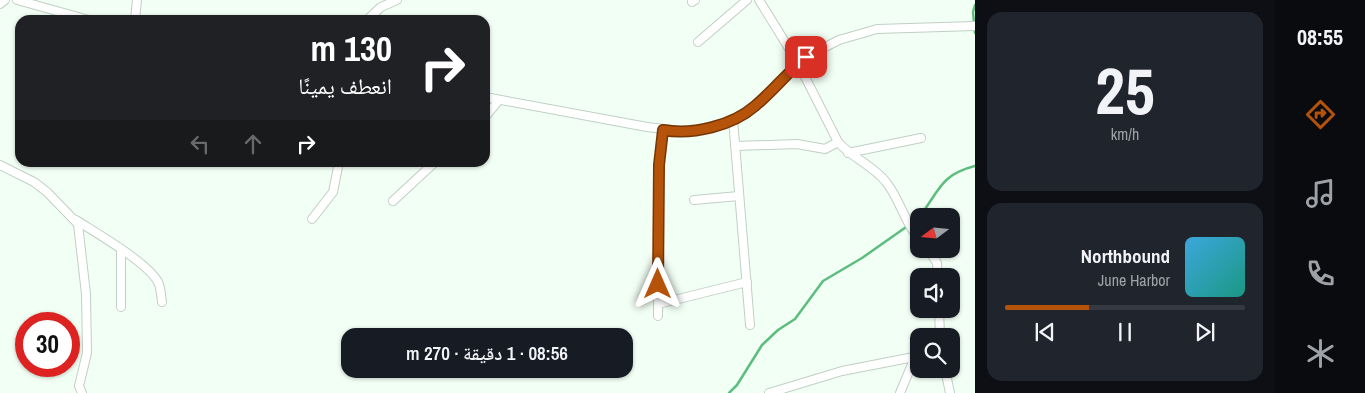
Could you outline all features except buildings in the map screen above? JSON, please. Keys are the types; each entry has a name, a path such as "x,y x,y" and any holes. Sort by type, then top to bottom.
{"street":[{"path":"0,4 5,0"},
{"path":"17,0 71,15"},
{"path":"136,15 137,0"},
{"path":"372,15 381,7 397,0"},
{"path":"698,42 747,0"},
{"path":"759,0 798,63 838,142 848,153 884,179 892,190 910,227"},
{"path":"490,98 663,130 688,132 733,119 754,107 798,63 831,44 877,29 975,26"},
{"path":"490,111 499,100"},
{"path":"733,119 750,325"},
{"path":"658,316 659,165 663,130"},
{"path":"848,153 920,138"},
{"path":"735,146 797,144 825,149 838,142"},
{"path":"0,165 34,182 58,202 78,224 86,294 87,353 79,386 82,393"},
{"path":"312,218 333,192 338,167"},
{"path":"393,201 430,167"},
{"path":"694,200 739,196"},
{"path":"72,218 121,249 158,282 162,302"},
{"path":"121,249 121,307"},
{"path":"658,304 747,282"},
{"path":"769,393 842,371 910,358"},
{"path":"900,393 910,372"},
{"path":"946,378 950,393"}],"waterway":[{"path":"975,5 973,12 975,33"},
{"path":"925,208 947,179 954,174 975,166"},
{"path":"729,393 737,385 762,345 778,330 795,319 823,281 862,258 910,224"}],"route":[{"path":"658,284 659,165 663,130 688,132 723,124 740,116 754,107 806,57"}]}
